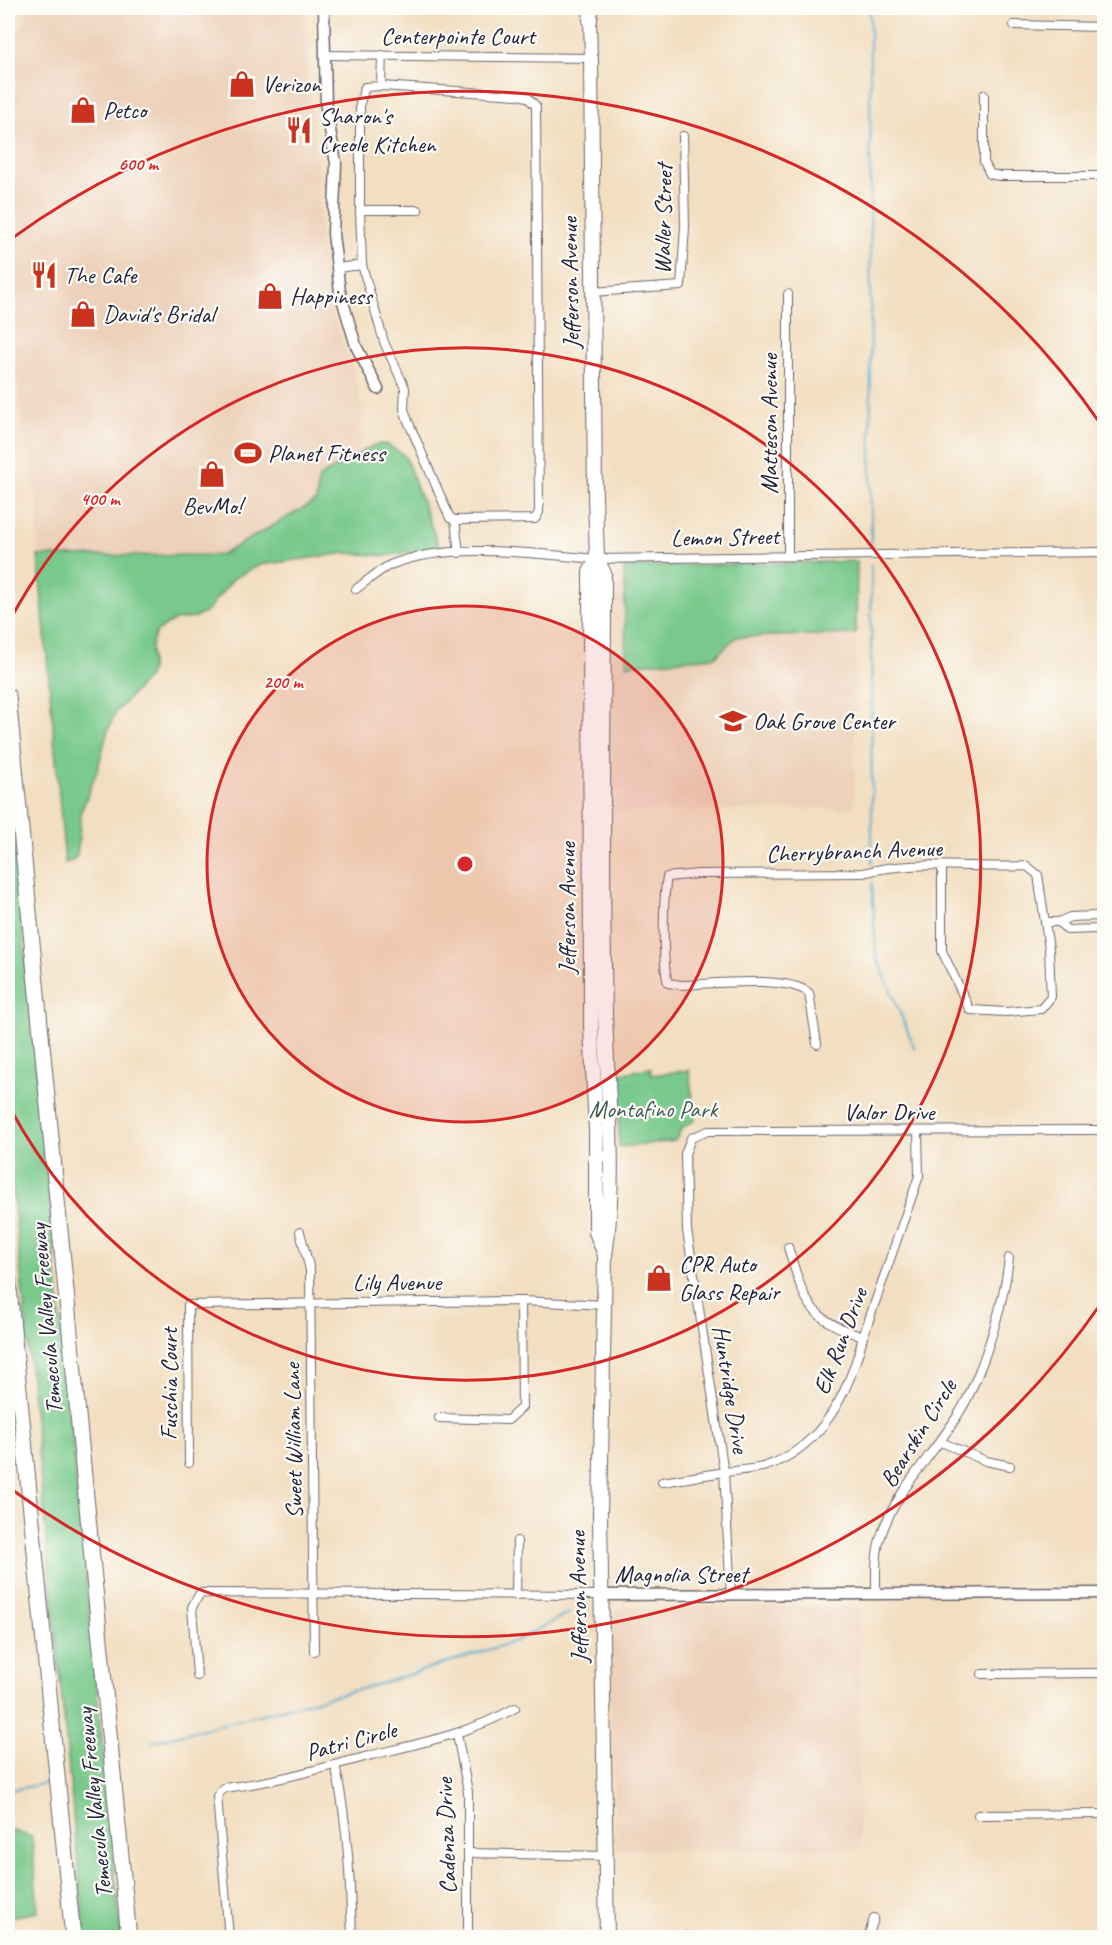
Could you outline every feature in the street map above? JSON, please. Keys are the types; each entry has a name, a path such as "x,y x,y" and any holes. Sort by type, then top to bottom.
{"highway":[{"name":"Temecula Valley Freeway","path":"8,696 129,1938"},
{"name":"Temecula Valley Freeway","path":"8,1278 74,1938"}],"main road":[{"name":"Jefferson Avenue","path":"591,14 592,292 597,559 604,573 605,1011 612,1131 609,1232 605,1256 600,1595 607,1938"},
{"name":"Jefferson Avenue","path":"597,559 590,572 591,1026 596,1130 596,1232 605,1256"},
{"path":"590,879 598,892 598,985 605,1011"}],"street":[{"path":"324,8 326,108 336,164 333,234 340,292 356,346 378,389"},
{"path":"1014,25 1104,27"},
{"name":"Centerpointe Court","path":"325,55 591,58"},
{"path":"381,86 382,56"},
{"path":"381,86 518,95 527,98 536,106 539,512 535,519 455,520 450,518 408,421 404,409 405,388 384,342 362,265 360,103 365,87 381,86"},
{"path":"984,95 984,162 990,174 999,176 1104,176"},
{"name":"Waller Street","path":"592,292 681,286 685,227 683,136"},
{"path":"360,210 417,210"},
{"path":"337,268 362,265"},
{"name":"Matteson Avenue","path":"788,294 788,555"},
{"path":"455,520 459,553"},
{"name":"Lemon Street","path":"356,589 388,566 414,558 459,553 526,553 597,559 1104,552"},
{"name":"Cherrybranch Avenue","path":"817,1044 809,993 800,985 779,982 681,985 668,982 664,969 664,890 667,877 698,874 863,873 877,869 1027,866 1038,875 1045,922"},
{"path":"942,867 942,951 970,1010 1006,1012 1041,1009 1051,997 1045,922 1059,922 1070,916 1099,916 1104,922 1097,929 1066,930 1059,922"},
{"path":"1080,916 1081,929"},
{"name":"Valor Drive","path":"685,1154 691,1138 708,1131 1104,1130"},
{"name":"Elk Run Drive","path":"662,1482 764,1467 794,1454 819,1433 841,1401 920,1176 918,1132"},
{"name":"Huntridge Drive","path":"685,1154 691,1262 724,1472 732,1595"},
{"name":"Sweet William Lane","path":"300,1232 310,1270 314,1651"},
{"path":"788,1247 805,1301 822,1319 862,1337"},
{"name":"Bearskin Circle","path":"876,1594 876,1561 887,1521 941,1442 969,1394 1000,1308 1010,1258"},
{"path":"439,1418 508,1420 522,1407 521,1301"},
{"name":"Lily Avenue","path":"188,1305 521,1301 606,1305"},
{"name":"Fuschia Court","path":"188,1305 189,1462"},
{"path":"941,1442 986,1461 1010,1466"},
{"path":"516,1595 518,1541"},
{"name":"Magnolia Street","path":"197,1676 192,1607 200,1593 516,1595 1104,1593"},
{"path":"982,1674 1104,1673"},
{"name":"Patri Circle","path":"229,1938 217,1796 224,1788 286,1779 457,1734 488,1724 515,1708"},
{"name":"Cadenza Drive","path":"457,1734 468,1792 468,1938"},
{"path":"335,1765 345,1813 352,1938"},
{"path":"978,1815 1104,1814"},
{"path":"468,1853 606,1856"},
{"path":"868,1938 874,1918"}],"shaded area":[{"path":"29,8 305,8 307,77 317,162 320,244 333,314 353,369 362,406 360,445 352,457 319,477 316,501 221,555 38,556 37,498 21,421 8,301 8,163 15,105 13,29 22,29"},
{"name":"Oak Grove Center","path":"857,561 854,808 612,812 609,579 624,567"},
{"path":"624,1606 860,1607 859,1849 616,1850 609,1682 614,1614"}],"green space":[{"path":"386,444 405,456 439,547 385,556 347,553 260,565 234,578 205,613 193,618 175,620 156,632 151,646 151,669 147,678 115,713 81,812 77,856 65,863 38,556 221,555 316,501 319,477 374,445"},
{"path":"857,561 856,634 736,637 715,657 626,665 624,567"},
{"path":"8,779 121,1937 85,1937 8,1142"},
{"name":"Montafino Park","path":"651,1068 652,1075 689,1070 695,1120 682,1128 675,1141 619,1147 618,1074"},
{"path":"8,1829 32,1837 38,1912 8,1917"}],"waterway":[{"path":"870,8 871,548"},
{"path":"871,565 872,863"},
{"path":"872,882 876,955 915,1049"},
{"path":"152,1742 376,1685 516,1641 569,1613"},
{"path":"8,1791 46,1783"}],"place":[{"name":"Verizon","path":"242,84"},
{"name":"Petco","path":"83,110"},
{"name":"Sharon's Creole Kitchen","path":"299,130"},
{"name":"The Cafe","path":"44,275"},
{"name":"Happiness","path":"270,296"},
{"name":"David's Bridal","path":"83,314"},
{"name":"Planet Fitness","path":"248,453"},
{"name":"BevMo!","path":"212,474"},
{"name":"Oak Grove Center","path":"733,721"},
{"name":"CPR Auto Glass Repair","path":"659,1278"}]}
